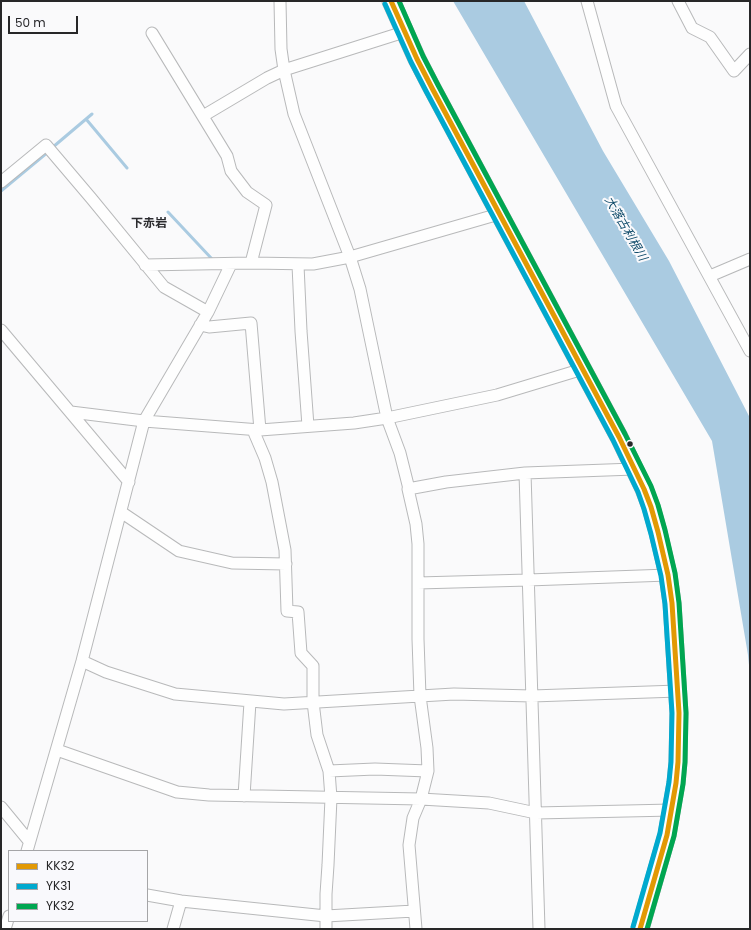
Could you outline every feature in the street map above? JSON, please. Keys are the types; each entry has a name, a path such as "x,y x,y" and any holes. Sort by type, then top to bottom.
{"main road":[{"path":"391,1 404,32 432,88 583,369 634,469 651,507 665,557 672,603 678,691 678,762 672,810 667,835 640,929"}],"street":[{"path":"280,1 281,49 294,114 350,257 365,311 387,418 400,453 409,489 418,537 418,639 420,696 427,748 428,771 422,799 413,818 409,845 416,929"},
{"path":"588,1 616,106 750,351"},
{"path":"678,1 692,28 710,37 734,71 750,54"},
{"path":"203,116 267,78 284,70 404,32"},
{"path":"152,33 227,156 231,171 247,192 266,204 251,263"},
{"path":"1,182 46,145 164,286 208,312"},
{"path":"145,265 251,263 313,264 350,257 499,214"},
{"path":"710,276 750,259"},
{"path":"28,846 82,661 144,421 208,312 231,264"},
{"path":"298,264 308,426"},
{"path":"200,325 209,327 251,323 257,430 272,482 285,550 287,611 298,612 301,653 313,666 313,702 317,735 329,771 331,798 326,894 326,929"},
{"path":"1,330 129,482"},
{"path":"71,412 144,421 257,430 354,423 387,418 497,395 583,369"},
{"path":"409,489 446,482 525,473 634,469"},
{"path":"525,473 539,929"},
{"path":"121,512 179,551 232,563 286,564"},
{"path":"418,583 668,575"},
{"path":"82,661 106,672 175,694 284,704 454,694 532,696 678,691"},
{"path":"244,796 250,702"},
{"path":"56,750 177,792 209,795 422,799 489,803 536,813 672,810"},
{"path":"329,771 374,769 428,771"},
{"path":"1,807 28,846"},
{"path":"148,895 181,902 326,916 414,911"},
{"path":"173,929 181,902"},
{"path":"5,929 8,919"}],"water":[{"name":"大落古利根川","path":"453,1 524,1 603,151 669,261 750,418 750,675 748,655 712,441"}],"waterway":[{"path":"53,147 92,114"},
{"path":"86,119 127,168"},
{"path":"1,191 48,152"},
{"path":"168,212 212,259"}],"transit line":[{"name":"KK32","path":"391,1 417,59 432,88 619,437 644,489 658,532 668,575 672,603 679,713 678,762 667,835 640,929"},
{"name":"YK32","path":"399,1 423,56 438,85 625,434 651,486 665,530 675,573 679,603 686,713 685,762 683,784 674,836 647,929"},
{"name":"YK31","path":"385,4 411,62 426,91 613,440 638,492 651,534 661,576 665,604 672,713 671,762 660,833 633,927"}],"district":[{"name":"下赤岩","path":"149,224"}]}
